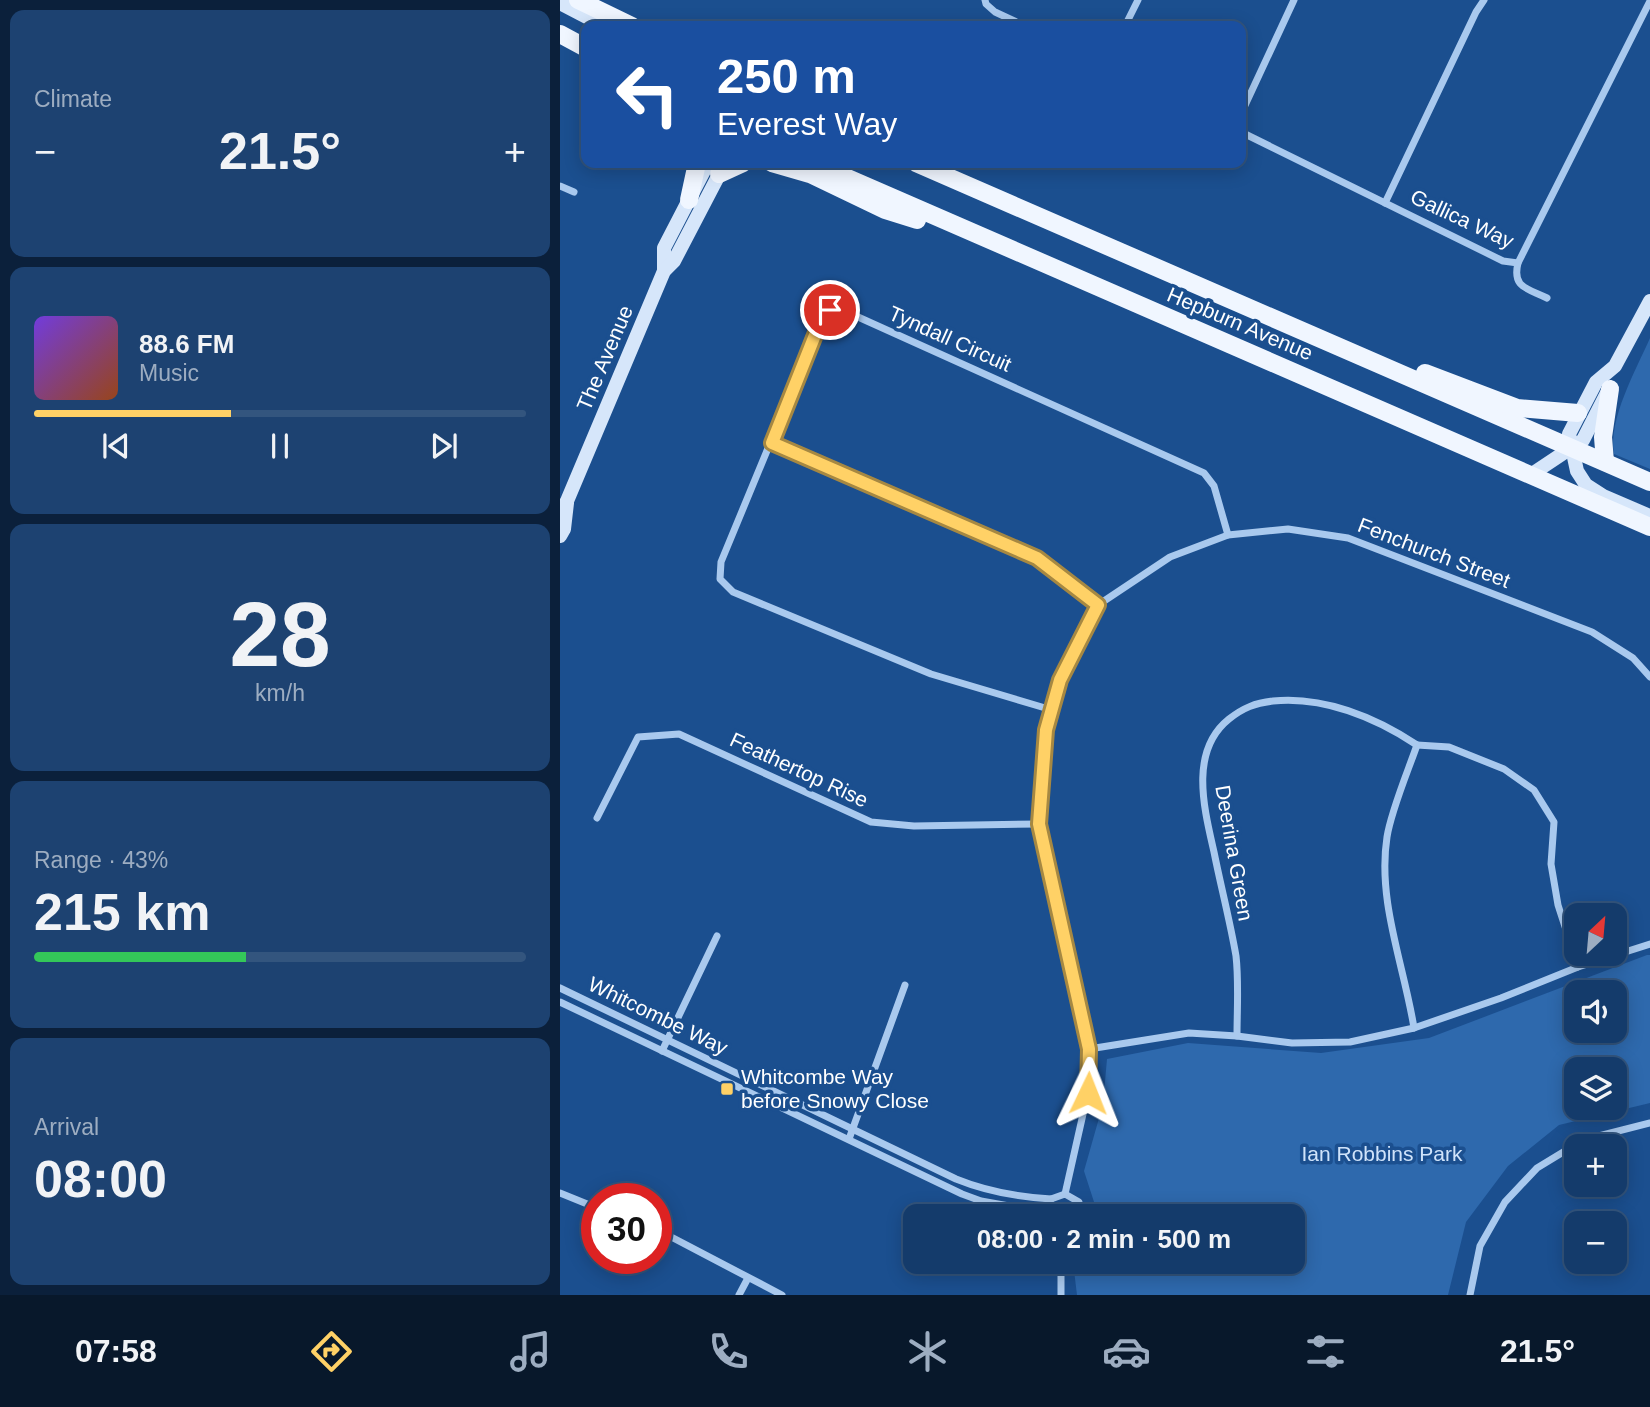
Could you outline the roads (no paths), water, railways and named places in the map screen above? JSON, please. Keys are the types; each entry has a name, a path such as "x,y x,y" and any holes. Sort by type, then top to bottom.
{"main road":[{"path":"579,0 622,21"},
{"path":"560,34 581,45"},
{"path":"689,200 696,168"},
{"path":"789,168 810,174 898,214 924,223 944,222"},
{"name":"Hepburn Avenue","path":"824,168 1650,527"},
{"name":"Hepburn Avenue","path":"928,168 1650,482"},
{"path":"1351,352 1381,356 1517,408 1578,413"},
{"path":"1605,462 1603,436 1610,389"}],"street":[{"path":"985,0 995,12 1014,21"},
{"path":"1128,21 1138,0"},
{"path":"1246,103 1294,0"},
{"path":"1385,203 1484,0"},
{"name":"Gallica Way","path":"1246,134 1503,261 1518,263 1650,1"},
{"path":"560,4 594,21"},
{"name":"The Avenue","path":"664,271 664,248 689,200 717,168"},
{"name":"The Avenue","path":"560,536 564,529 564,507 664,271 674,261 718,168"},
{"path":"560,186 574,192"},
{"path":"1518,263 1515,276 1519,284 1547,298"},
{"path":"1532,474 1583,440 1610,389 1615,366 1650,300"},
{"name":"Tyndall Circuit","path":"1052,710 931,674 733,592 720,579 721,562 821,320 830,310 847,312 1204,473 1214,486 1228,535"},
{"path":"1615,366 1596,382 1569,434 1577,471 1586,485 1603,496 1650,516"},
{"path":"772,443 1037,558 1098,605"},
{"name":"Fenchurch Street","path":"1065,1194 1088,1093 1089,1049 1039,824 1046,730 1060,680 1098,605 1170,557 1228,535 1288,529 1348,538 1592,632 1633,658 1650,677"},
{"name":"Deerina Green","path":"1237,1036 1236,958 1205,812 1203,774 1207,749 1216,729 1237,712 1255,703 1291,699 1334,706 1396,731 1417,745"},
{"name":"Feathertop Rise","path":"597,818 638,737 679,734 871,822 914,826 1039,824"},
{"path":"1414,1028 1385,891 1387,836 1417,745 1449,747 1504,769 1534,790 1554,822 1551,864 1558,905 1578,967"},
{"path":"662,1051 717,936"},
{"path":"1089,1049 1189,1033 1292,1043 1350,1042 1414,1028 1650,943"},
{"path":"849,1139 905,985"},
{"name":"Whitcombe Way","path":"560,988 982,1190 1017,1198 1051,1199 1065,1194"},
{"name":"Whitcombe Way","path":"560,1002 962,1194 995,1204"},
{"path":"1470,1295 1480,1245 1505,1202 1537,1168 1583,1140 1650,1123"},
{"path":"560,1193 581,1202"},
{"path":"1065,1194 1079,1204"},
{"name":"Whitcombe Way","path":"1048,1204 1051,1199"},
{"path":"672,1238 782,1295"},
{"path":"1061,1274 1061,1295"},
{"path":"739,1295 748,1278"}],"place":[{"name":"Whitcombe Way before Snowy Close","path":"727,1089"}],"park label":[{"name":"Ian Robbins Park","path":"1382,1154"}]}
